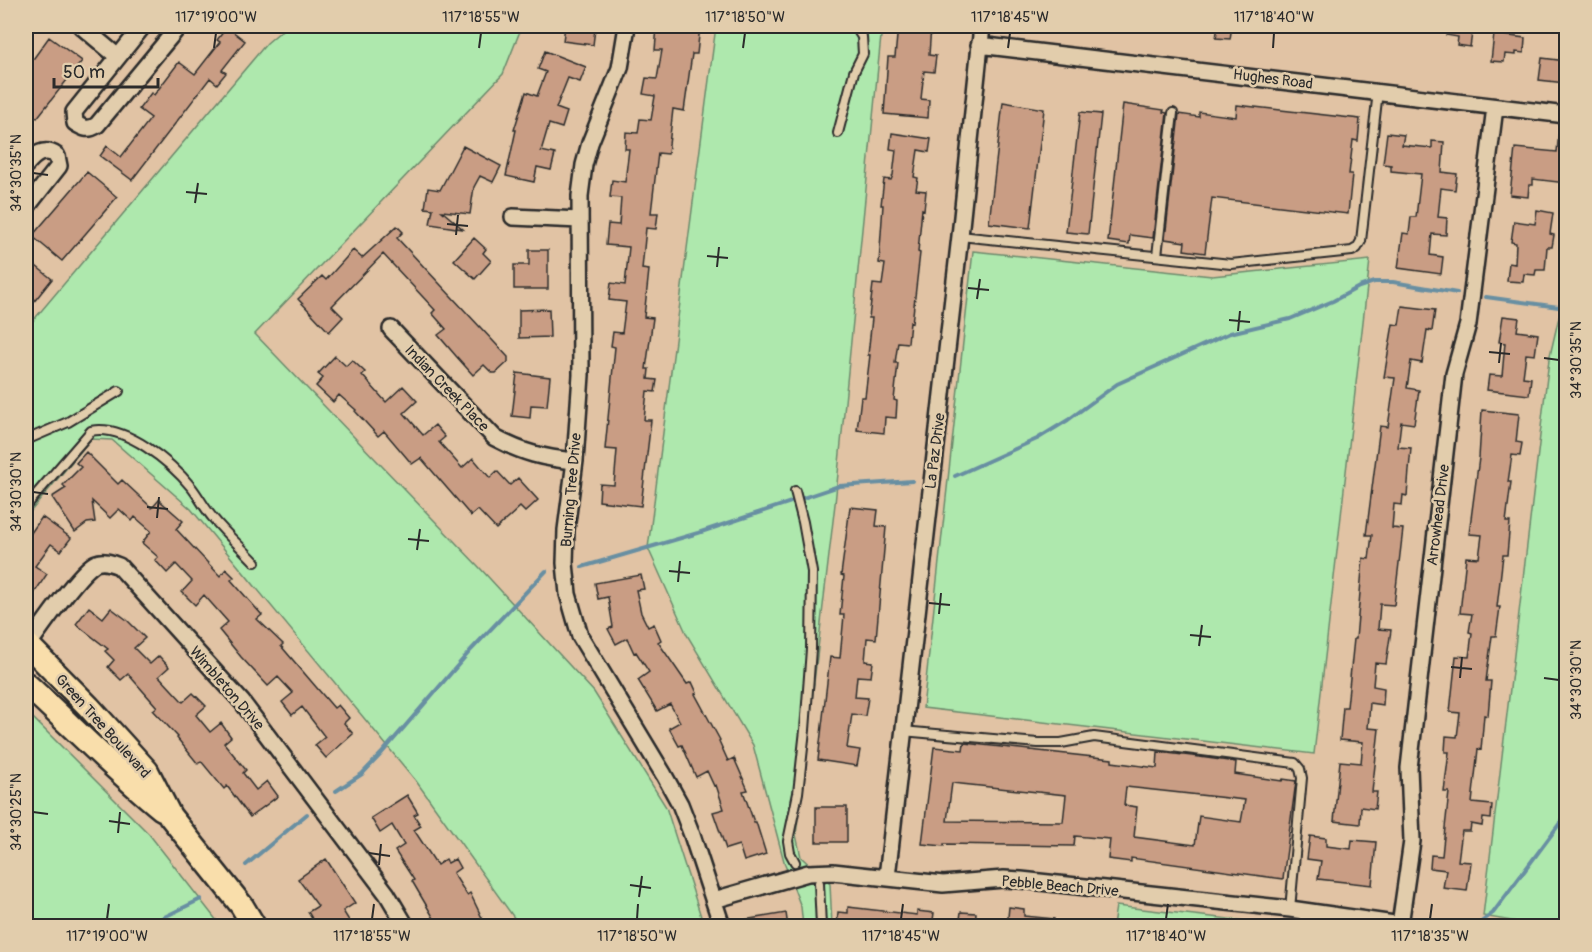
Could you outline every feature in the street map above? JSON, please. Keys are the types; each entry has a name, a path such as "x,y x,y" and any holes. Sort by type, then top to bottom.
{"main road":[{"name":"Green Tree Boulevard","path":"26,646 89,707 147,771 170,816"},
{"name":"Green Tree Boulevard","path":"26,684 90,742 125,778 170,816 242,906 254,927"}],"street":[{"path":"81,26 118,57"},
{"path":"143,26 74,112 75,123 84,129 91,129 97,125 179,26"},
{"name":"Burning Tree Drive","path":"627,26 620,68 590,143 584,165 580,220 581,375 575,461 566,530 565,563 568,594 580,636 680,804 722,927"},
{"name":"La Paz Drive","path":"887,877 982,26"},
{"name":"Hughes Road","path":"980,45 1566,115"},
{"name":"Arrowhead Drive","path":"1404,926 1412,841 1409,768 1449,410 1454,374 1468,324 1495,107"},
{"path":"26,165 39,152 48,151 57,156 58,166 26,208"},
{"path":"513,217 580,220"},
{"name":"Indian Creek Place","path":"391,329 495,438 537,457 575,461"},
{"name":"Wimbleton Drive","path":"26,646 79,577 95,564 107,561 119,566 242,702 381,885 406,927"},
{"name":"Pebble Beach Drive","path":"714,900 808,873 833,872 943,884 1004,879 1021,880 1404,926"}],"lane":[{"path":"838,133 854,72 862,54 862,37 855,26"},
{"path":"960,236 1231,264 1352,251 1361,241 1378,91"},
{"path":"1157,256 1173,113"},
{"path":"26,440 68,422 118,391"},
{"path":"26,506 91,431 100,429 116,432 170,464 191,487 212,518 255,562"},
{"path":"795,491 812,572 811,649 805,730 798,793 788,841 790,853 795,862"},
{"path":"902,731 1038,743 1094,737 1295,764 1300,769 1302,778 1300,915"},
{"path":"819,883 821,927"}],"green space":[{"path":"287,26 522,26 503,74 255,334 479,567 594,692 666,807 704,926 518,926 416,781 191,509 112,440 91,439 26,517 26,329 267,43"},
{"path":"716,26 882,26 835,504 796,835 801,857 830,884 832,926 803,926 801,907 785,865 753,745 687,635 648,548"},
{"path":"973,251 1212,276 1370,260 1314,754 923,708"},
{"path":"1566,296 1566,926 1540,926 1483,916 1549,360"},
{"path":"26,711 149,834 221,926 26,926"},
{"path":"1116,906 1290,926 1113,926"}],"building":[{"path":"565,26 590,26 590,29 595,29 593,45 563,41"},
{"path":"666,26 700,26 697,54 692,54 684,111 673,109 668,154 658,153 651,213 658,213 656,229 646,228 642,269 649,270 644,317 653,318 646,369 649,369 648,379 657,380 655,392 647,391 644,420 651,420 641,506 599,501 600,484 614,485 617,450 605,449 615,347 611,346 613,332 622,333 626,302 609,300 611,283 625,285 629,247 606,245 608,224 619,225 621,198 610,197 612,180 625,182 629,149 625,149 626,132 638,133 640,119 651,120 655,96 643,94 646,78 657,79 662,50 655,50 657,27 666,28"},
{"path":"898,26 931,26 929,55 936,56 934,72 924,71 921,99 929,100 928,118 884,114 888,57 895,57"},
{"path":"1218,26 1232,26 1230,39 1216,38"},
{"path":"1448,26 1473,26 1470,47 1457,45 1458,37 1446,35"},
{"path":"227,27 245,41 222,70 226,73 217,84 210,78 132,180 100,156 107,146 121,157 151,118 139,109 151,93 154,95 179,62 195,74 220,42 217,40"},
{"path":"1494,34 1525,38 1524,53 1505,54 1504,62 1491,61"},
{"path":"49,37 82,61 37,118 26,110 26,69"},
{"path":"545,51 586,67 580,82 568,78 556,108 567,112 562,128 549,124 541,151 555,154 551,170 537,167 534,182 506,176 516,130 514,130 526,92 537,96 546,72 538,69"},
{"path":"1542,58 1566,61 1565,83 1539,80"},
{"path":"1003,102 1044,109 1030,228 989,223"},
{"path":"1123,104 1164,110 1163,112 1167,113 1153,238 1130,235 1129,244 1108,241"},
{"path":"1237,105 1360,119 1358,141 1353,140 1348,214 1212,198 1205,253 1184,250 1185,242 1165,239 1179,114 1199,117 1199,112 1236,117"},
{"path":"1080,112 1101,114 1088,234 1066,232"},
{"path":"1559,131 1566,131 1566,183 1533,179 1533,185 1529,185 1528,197 1510,195 1515,148 1557,152"},
{"path":"892,133 931,139 929,152 918,150 914,177 918,178 916,190 926,191 924,210 922,209 918,252 920,253 912,323 910,322 908,343 898,342 894,400 897,401 896,418 885,417 884,433 857,430 861,397 865,397 870,355 868,355 872,318 869,318 873,284 882,285 885,264 879,263 883,205 881,205 884,179 891,180 893,175 896,150 890,149"},
{"path":"1387,133 1404,135 1402,145 1432,148 1432,141 1444,142 1442,172 1457,174 1455,190 1441,188 1438,217 1447,218 1446,235 1432,234 1430,255 1443,257 1441,274 1398,268 1403,233 1409,234 1411,217 1416,217 1421,174 1391,171 1391,165 1383,164"},
{"path":"463,146 501,166 493,182 480,176 474,187 470,214 442,211 463,229 430,224 433,209 425,208 428,188 440,190"},
{"path":"87,172 117,197 62,261 32,236"},
{"path":"1537,210 1553,213 1550,234 1554,235 1552,247 1547,247 1545,270 1536,270 1535,275 1524,274 1523,282 1507,281 1509,263 1515,264 1516,243 1511,242 1514,221 1535,224"},
{"path":"397,226 403,232 397,238 508,357 508,362 496,373 492,373 484,365 473,375 438,335 446,329 432,313 435,310 383,254 332,306 343,317 329,332 298,299 322,276 326,280 353,250 362,258"},
{"path":"474,238 486,249 483,253 491,261 475,279 454,260"},
{"path":"529,250 548,250 548,289 514,289 514,265 529,265"},
{"path":"26,258 52,279 33,303 26,297"},
{"path":"1402,306 1435,310 1432,331 1427,330 1422,363 1411,361 1407,388 1419,390 1414,424 1401,422 1398,447 1411,448 1407,496 1403,495 1402,505 1394,504 1392,528 1403,529 1394,605 1380,604 1378,629 1391,630 1386,664 1375,663 1373,686 1384,688 1383,705 1370,703 1368,728 1379,729 1372,792 1377,792 1375,809 1361,807 1360,824 1334,821 1340,761 1361,763 1363,742 1340,740 1343,707 1347,707 1354,639 1356,639 1363,558 1369,559 1372,535 1366,535 1380,426 1388,427 1395,378 1384,377 1393,324 1399,325"},
{"path":"549,309 550,337 519,338 519,310"},
{"path":"1503,316 1519,318 1517,331 1538,334 1535,355 1526,354 1523,377 1531,378 1529,395 1487,390 1489,375 1502,376 1505,343 1499,342"},
{"path":"335,356 346,366 352,360 365,372 362,375 386,402 403,386 417,401 404,413 423,435 435,425 445,437 439,442 462,468 473,458 490,478 497,471 510,485 518,478 538,500 525,512 520,507 496,529 478,510 471,516 421,458 412,464 384,431 378,436 356,410 339,395 333,402 316,386 323,378 318,374"},
{"path":"517,373 550,377 547,406 531,405 530,418 512,416"},
{"path":"1482,410 1519,414 1516,442 1522,443 1520,456 1512,455 1508,482 1511,482 1506,522 1510,522 1507,555 1503,555 1497,607 1500,607 1496,636 1492,636 1486,681 1491,681 1488,716 1484,715 1472,803 1492,805 1491,819 1483,818 1482,826 1471,824 1470,831 1462,831 1458,861 1471,862 1467,891 1443,888 1446,870 1430,868 1431,855 1442,856 1449,792 1444,792 1449,752 1445,752 1446,736 1457,737 1460,713 1450,712 1456,656 1469,657 1472,633 1469,632 1472,614 1460,613 1466,557 1479,558 1482,535 1469,534 1479,458"},
{"path":"86,452 118,484 122,480 152,508 159,500 183,521 176,529 220,576 226,569 234,577 231,580 262,615 257,619 283,644 281,646 334,708 338,705 349,718 344,723 353,734 326,758 315,745 325,737 302,707 292,715 282,702 293,693 278,677 268,686 219,630 228,622 204,595 195,605 182,592 192,581 176,564 167,573 155,560 158,557 142,543 151,531 135,517 132,521 119,509 110,518 92,501 95,522 87,523 75,532 52,497 66,488 63,485 81,467 76,463"},
{"path":"850,507 878,510 876,526 886,527 876,639 867,638 865,661 873,662 871,677 857,676 855,697 868,698 865,716 852,714 847,748 860,750 857,766 818,760 830,657 840,658 844,615 840,615 844,576 841,575"},
{"path":"42,517 71,538 61,551 51,544 35,566 47,574 35,592 26,585 26,540"},
{"path":"641,575 644,589 636,590 641,613 648,627 654,624 661,640 658,642 687,684 692,682 697,693 695,694 720,740 728,761 734,758 748,790 743,791 766,854 744,861 739,845 726,849 713,812 724,809 716,785 714,786 707,771 696,777 682,745 679,746 669,728 680,722 670,704 657,711 638,680 649,672 636,652 634,653 627,638 616,644 608,629 613,627 608,597 598,599 595,583"},
{"path":"89,607 103,618 111,608 145,638 134,648 150,664 159,656 169,667 159,676 183,702 193,693 206,706 196,715 210,732 221,723 231,737 224,743 246,770 243,773 256,790 267,781 278,796 250,817 227,786 224,789 201,761 198,764 178,737 153,710 157,707 128,674 121,680 108,667 114,660 105,651 108,649 76,624"},
{"path":"964,743 1112,759 1112,762 1157,768 1158,752 1236,762 1235,774 1296,781 1283,879 1131,858 1131,862 1108,859 1110,839 1075,836 1074,846 922,844 934,747 963,750","holes":["952,783 1066,795 1063,822 947,821","1126,787 1245,800 1241,822 1199,816 1195,845 1134,837 1137,807 1124,805"]},
{"path":"407,795 418,813 414,815 421,826 414,830 437,865 446,859 448,863 455,859 460,868 453,873 467,895 470,893 484,922 475,927 454,927 451,921 439,927 412,881 414,880 395,851 404,845 392,825 380,833 371,818"},
{"path":"816,807 847,807 847,842 816,842"},
{"path":"1310,836 1326,838 1326,846 1351,849 1352,840 1376,842 1372,885 1318,879 1321,861 1307,859"},
{"path":"326,859 355,903 343,911 353,927 317,927 308,912 318,906 298,879"},
{"path":"848,907 917,915 917,911 934,913 932,927 837,927 838,912 848,913"},
{"path":"1009,907 1024,909 1024,916 1054,919 1053,927 1007,927"},
{"path":"961,912 976,913 975,927 959,927"},
{"path":"786,913 788,927 744,927 744,920"}],"waterway":[{"path":"955,476 1037,439 1068,420 1117,384 1230,333 1290,319 1374,282 1393,282 1457,293"},
{"path":"1486,297 1566,308"},
{"path":"582,567 698,533 839,486 912,481"},
{"path":"336,791 362,774 471,650 546,571"},
{"path":"246,865 307,814"},
{"path":"1476,926 1493,913 1566,815"},
{"path":"146,926 201,899"}]}
